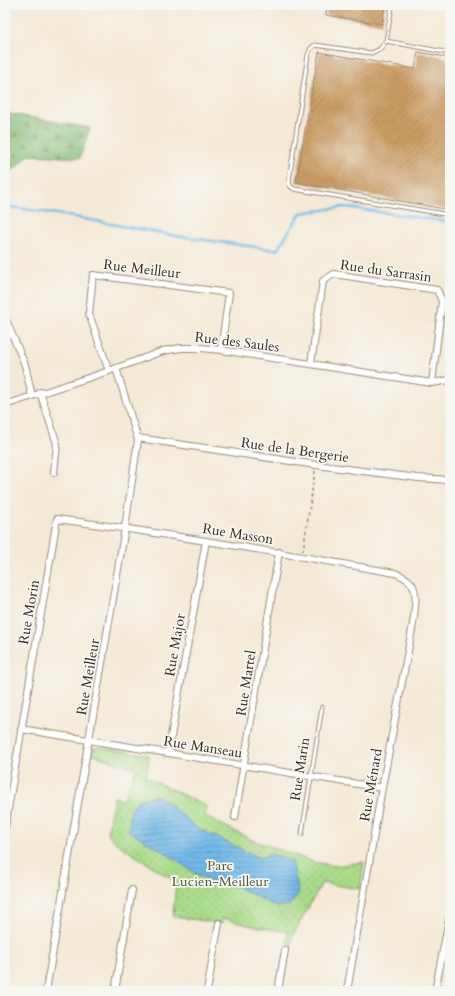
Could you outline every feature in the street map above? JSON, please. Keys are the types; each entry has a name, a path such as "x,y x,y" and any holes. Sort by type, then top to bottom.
{"street":[{"name":"Rue du Sarrasin","path":"311,364 323,282 334,274 342,275 437,290 442,301 432,383"},
{"name":"Rue Meilleur","path":"109,371 89,314 93,275 229,293 221,350"},
{"path":"5,318 25,366 32,396"},
{"name":"Rue des Saules","path":"5,405 109,371 163,351 181,348 221,350 432,383 450,380"},
{"name":"Rue Meilleur","path":"46,991 90,740 125,528 138,438 116,368"},
{"path":"40,393 57,444 54,472"},
{"name":"Rue de la Bergerie","path":"138,438 316,465 418,478 450,480"},
{"name":"Rue Masson","path":"57,519 279,552 395,573 405,577 412,584"},
{"name":"Rue Morin","path":"5,827 57,519"},
{"name":"Rue Major","path":"168,753 206,541"},
{"name":"Rue Martel","path":"235,817 279,552"},
{"name":"Rue Ménard","path":"347,991 382,788 413,624 416,598 412,584"},
{"name":"Rue Manseau","path":"21,729 382,788"},
{"path":"115,991 132,890"},
{"path":"436,991 450,915"},
{"path":"207,991 218,923"},
{"path":"278,991 286,950"}],"lane":[{"path":"392,5 386,41 380,49 371,53 316,45 311,48 308,55 291,164 289,180 290,186 294,189 450,216"},
{"path":"386,41 450,53"},
{"name":"Rue Marin","path":"302,834 322,707"}],"path":[{"path":"302,556 316,465"}],"green space":[{"path":"5,113 90,128 80,158 29,155 7,176 5,176"},
{"name":"Parc Lucien-Meilleur","path":"98,747 149,755 146,777 206,806 205,816 252,840 314,862 334,866 364,862 360,889 322,883 293,935 290,949 286,949 288,932 252,926 223,918 222,923 173,917 176,882 116,843 107,833 114,797 123,800 136,769 91,754 92,750"}],"water":[{"path":"158,795 197,828 260,858 272,854 292,861 299,893 289,905 277,907 236,886 219,885 196,874 166,853 129,831 130,814 138,800"}],"building":[{"path":"327,5 385,5 382,24 326,15"},
{"path":"319,52 415,69 418,52 450,58 450,210 296,182"}],"waterway":[{"path":"5,206 177,236 277,250 301,213 344,207 450,222"}]}
